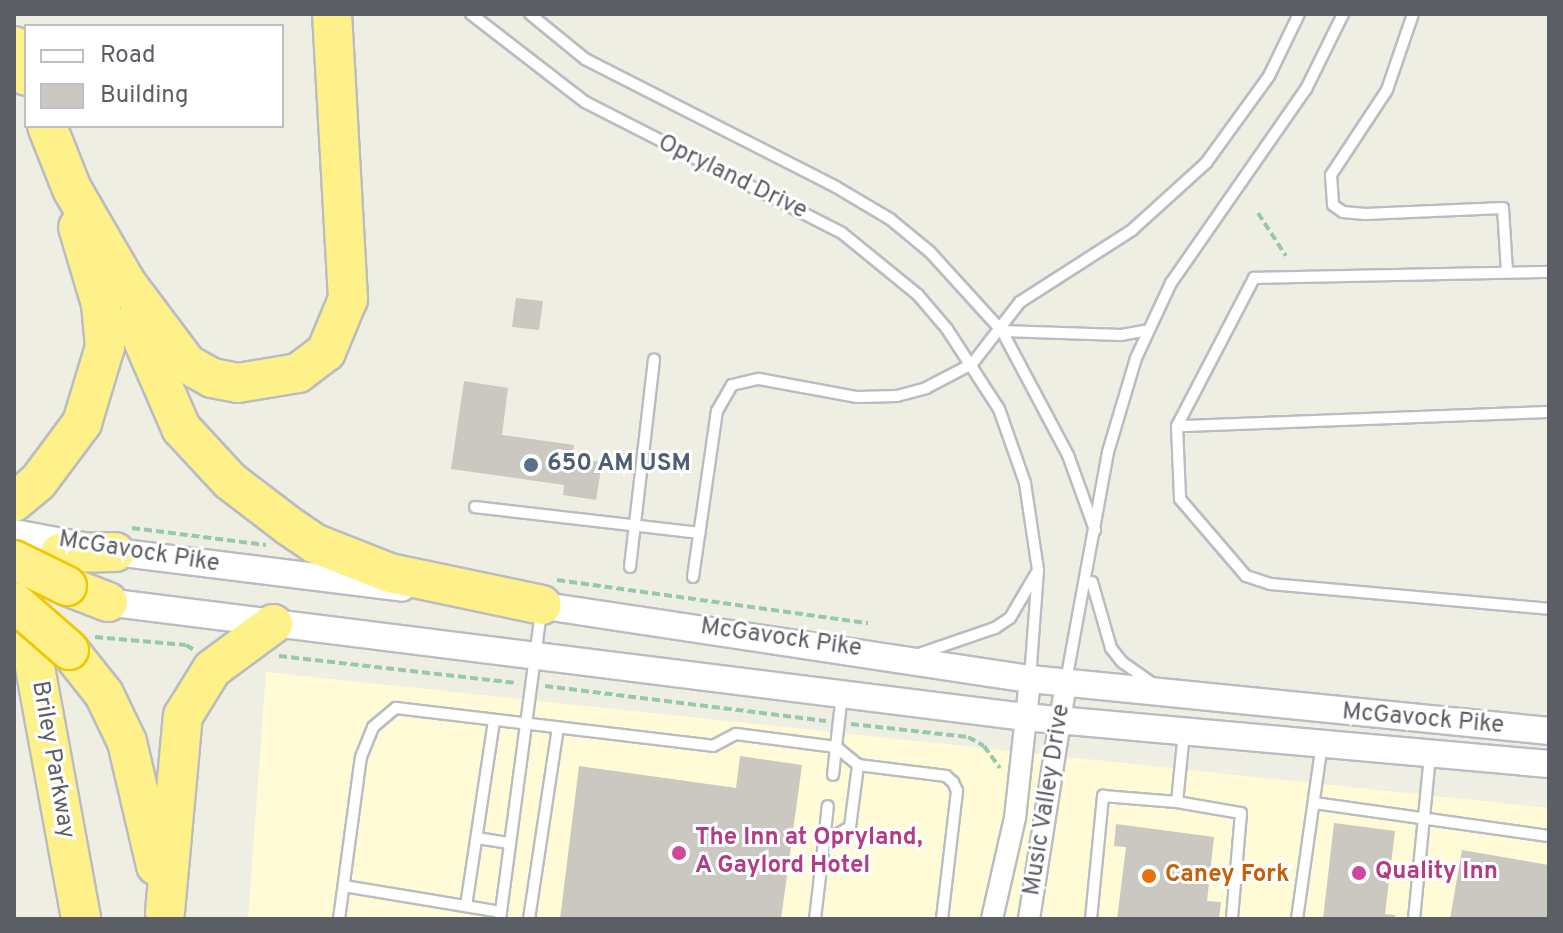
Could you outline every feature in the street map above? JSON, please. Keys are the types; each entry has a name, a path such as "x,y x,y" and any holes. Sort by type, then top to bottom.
{"highway":[{"path":"48,128 72,189 127,284 166,342 187,364 212,378 268,381 298,373 326,352 348,299 335,21"},
{"path":"14,46 24,71"},
{"path":"26,492 82,423 105,347 101,304 80,238 72,189"},
{"path":"127,284 138,333 181,428 230,481 316,544 348,559 390,573 542,605"},
{"path":"62,569 115,552"},
{"path":"14,557 62,569 108,602"},
{"name":"Briley Parkway","path":"14,557 81,919"},
{"path":"14,602 69,650 104,694 127,742 165,916"},
{"path":"165,916 183,716 212,669 273,640"}],"street":[{"name":"McGavock Pike","path":"14,533 62,569"},
{"name":"McGavock Pike","path":"115,552 542,605 909,658 1030,679 1549,731"},
{"name":"McGavock Pike","path":"108,602 273,640 536,656 1059,721 1549,764"},
{"name":"Music Valley Drive","path":"992,919 1015,818 1030,679"},
{"name":"Music Valley Drive","path":"1029,919 1066,682"}],"lane":[{"name":"Opryland Drive","path":"471,14 585,102 842,233 918,295 972,364 999,409 1025,483 1038,570 1030,679"},
{"name":"Opryland Drive","path":"530,14 585,59 890,219 970,291 1002,331 1068,455 1095,530"},
{"path":"693,577 715,424 726,392 748,380 857,397 897,396 926,388 972,364 1002,331 1020,302 1132,230 1206,163 1269,76 1299,14"},
{"name":"Opryland Drive","path":"1066,682 1091,566 1108,452 1148,330 1197,241 1306,89 1343,14"},
{"path":"1413,14 1387,90 1331,175 1333,205 1343,212 1365,214 1503,208 1507,271"},
{"path":"1549,272 1254,278 1177,426 1180,499 1246,576 1270,584 1549,609"},
{"path":"1002,331 1121,335 1148,330"},
{"path":"630,567 654,359"},
{"path":"1177,426 1549,412"},
{"path":"475,507 700,533"},
{"path":"1091,566 1093,597 1111,648 1122,662 1171,694"},
{"path":"909,658 995,628 1010,618 1038,570"},
{"path":"344,886 466,906 501,915 542,605"},
{"path":"833,775 842,694"},
{"path":"339,919 361,757 373,727 396,708 713,746 736,734 836,747 858,765 946,776 957,791 942,919"},
{"path":"466,906 494,720"},
{"path":"529,919 558,728"},
{"path":"1177,802 1184,732"},
{"path":"1297,919 1322,744"},
{"path":"1414,919 1430,754"},
{"path":"824,842 850,827 858,765"},
{"path":"1091,919 1103,796 1177,802 1241,813 1232,919"},
{"path":"1314,803 1549,836"},
{"path":"815,919 828,806"},
{"path":"477,838 510,843"}],"path":[{"path":"1258,213 1286,256"},
{"path":"69,650 97,643 94,636 186,645 212,669"},
{"path":"273,640 532,685 968,737 991,752 1001,779"}],"shaded area":[{"path":"266,672 1549,808 1549,919 248,919"}],"building":[{"path":"516,298 543,301 539,330 512,327"},
{"path":"464,381 508,388 502,435 574,445 572,458 602,462 596,500 563,495 564,485 451,469"},
{"name":"The Inn at Opryland, A Gaylord Hotel","path":"740,756 802,765 781,919 560,919 579,766 736,788"},
{"name":"Quality Inn","path":"1334,823 1395,831 1385,914 1395,915 1395,919 1323,919"},
{"path":"1116,824 1214,837 1207,901 1221,902 1219,919 1117,919 1126,847 1114,846"},
{"path":"1462,850 1549,865 1549,919 1450,919"}],"place":[{"name":"650 AM USM","path":"531,465"},
{"name":"The Inn at Opryland, A Gaylord Hotel","path":"679,853"},
{"name":"Quality Inn","path":"1359,873"},
{"name":"Caney Fork","path":"1149,876"}]}
